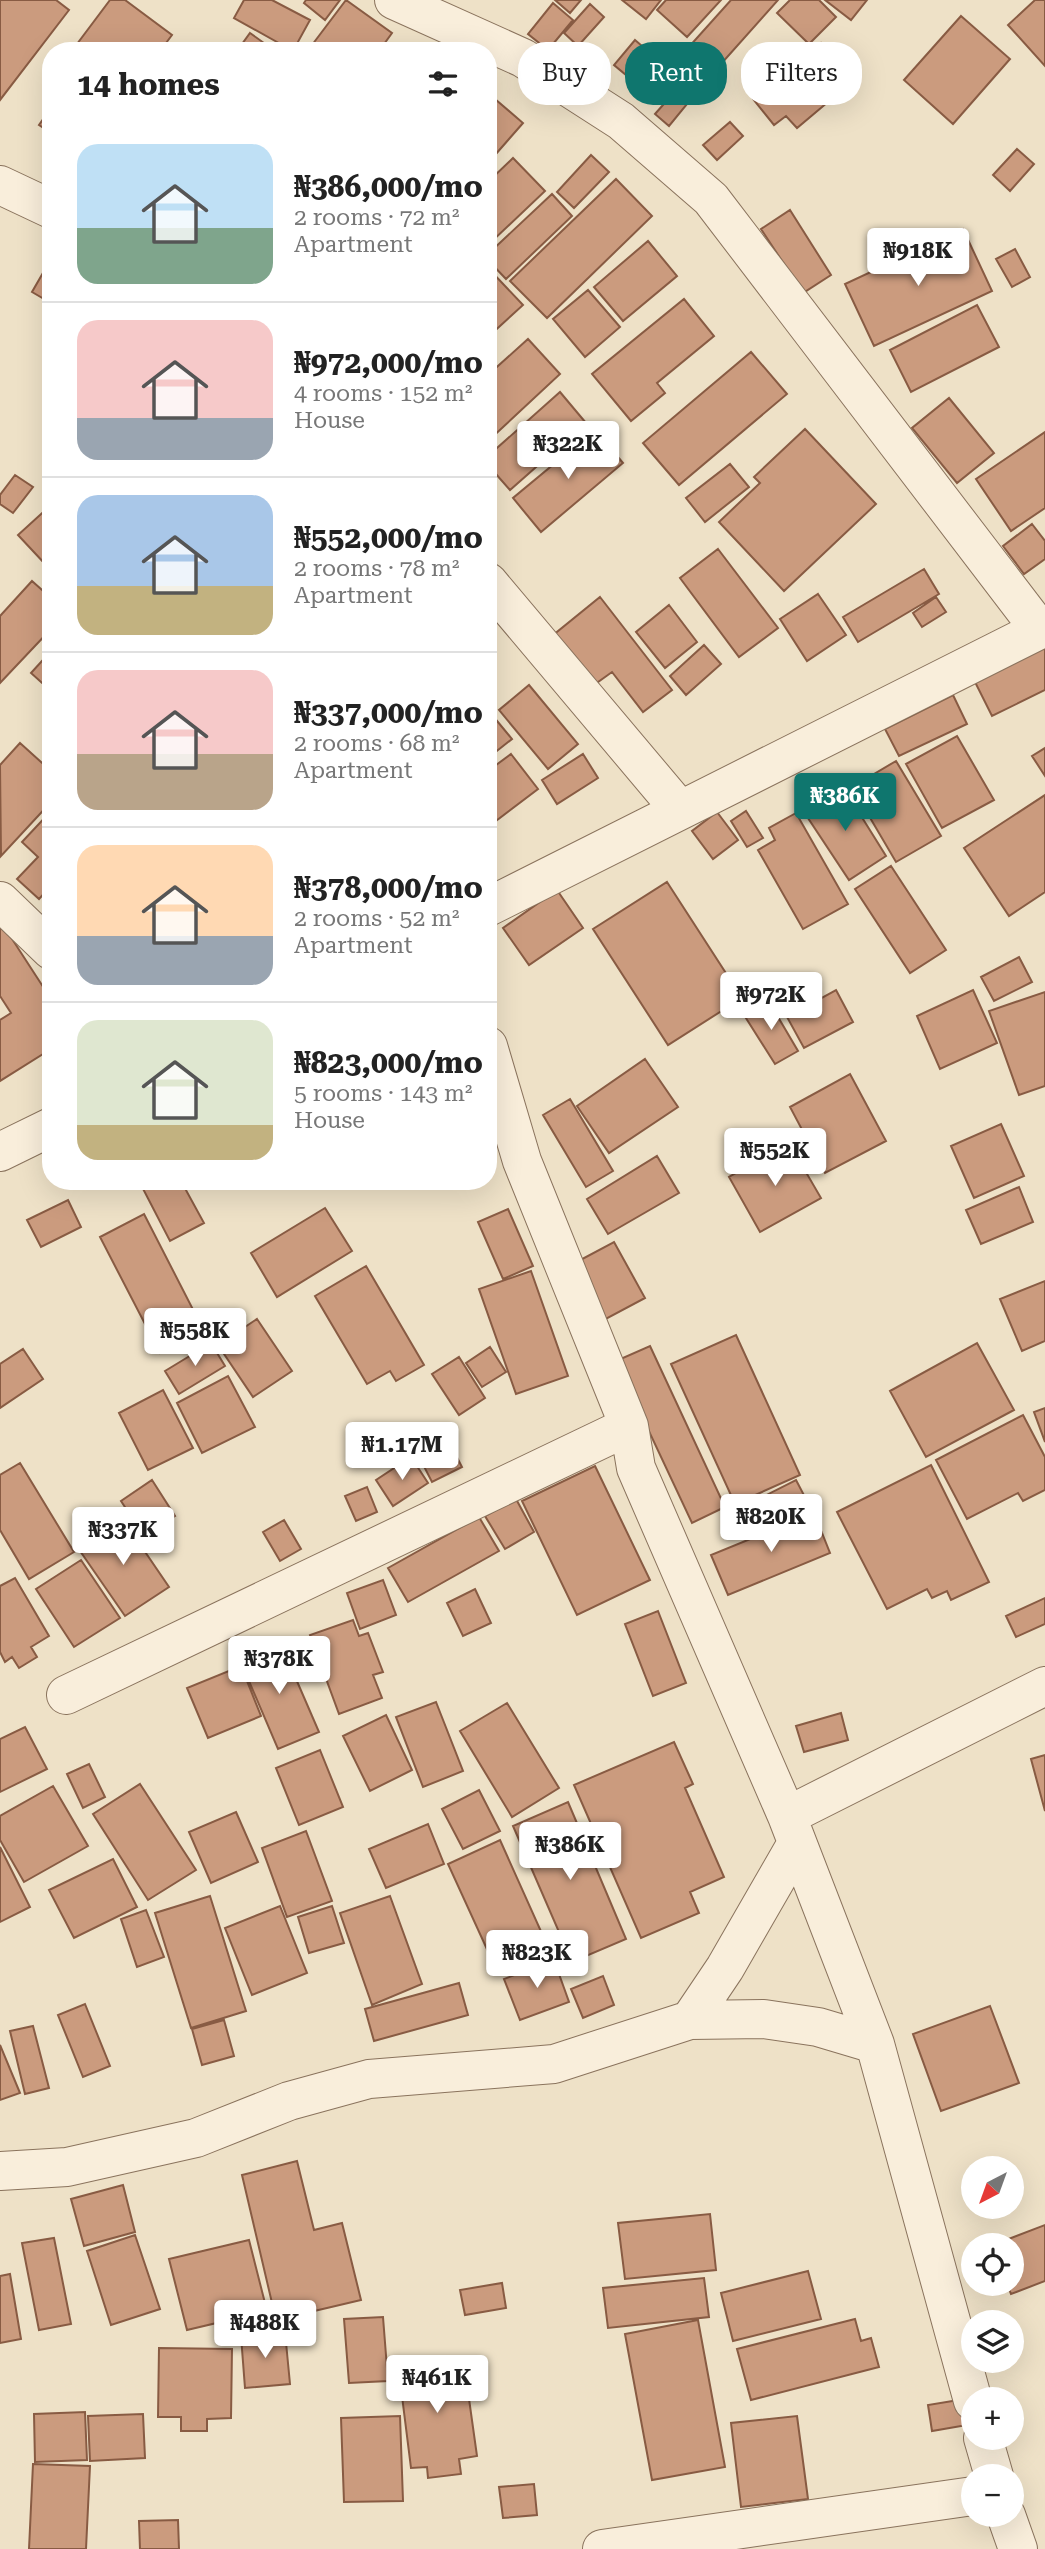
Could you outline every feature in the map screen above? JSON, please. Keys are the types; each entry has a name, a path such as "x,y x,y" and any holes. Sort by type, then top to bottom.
{"street":[{"path":"394,0 484,42"},
{"path":"497,48 534,65 621,121 711,199 1042,628 497,902"},
{"path":"0,185 42,205"},
{"path":"497,593 680,810"},
{"path":"0,901 42,941"},
{"path":"497,1076 522,1161 629,1426 636,1468 792,1830 875,2044 969,2387"},
{"path":"0,1152 42,1131"},
{"path":"66,1695 629,1426"},
{"path":"690,2020 725,1968 792,1830 1045,1686"},
{"path":"0,2171 67,2167 196,2138 289,2101 369,2079 554,2064 690,2020 764,2019 818,2026 875,2044"},
{"path":"602,2549 961,2498"},
{"path":"1010,2527 1018,2549"}],"building":[{"path":"0,0 56,0 69,10 0,100"},
{"path":"110,0 125,0 172,35 167,42 78,42"},
{"path":"244,0 272,0 310,20 298,42 277,42 234,18"},
{"path":"306,0 340,0 325,20 304,3"},
{"path":"346,0 392,33 386,42 314,42"},
{"path":"555,0 581,0 570,13"},
{"path":"622,0 661,0 646,19"},
{"path":"666,0 721,0 687,37 657,10"},
{"path":"731,0 778,0 727,57 727,42 693,42"},
{"path":"790,0 819,0 836,17 811,42 807,42 777,13"},
{"path":"825,0 867,0 851,20"},
{"path":"1035,0 1045,0 1045,66 1008,25"},
{"path":"553,3 573,20 555,42 538,42 528,34"},
{"path":"590,4 604,17 582,42 574,42 564,33"},
{"path":"961,16 1010,59 953,124 904,80"},
{"path":"250,33 262,42 244,42"},
{"path":"625,52 625,74 614,65"},
{"path":"497,101 523,123 497,153"},
{"path":"663,105 686,105 669,126 655,114"},
{"path":"758,105 824,105 797,128 786,116 774,125"},
{"path":"730,122 743,136 717,160 703,145"},
{"path":"1017,149 1034,164 1010,191 993,175"},
{"path":"591,155 609,172 574,208 557,192"},
{"path":"513,158 545,191 497,236 497,173"},
{"path":"616,179 652,216 547,318 510,281"},
{"path":"552,194 572,216 506,279 497,270 497,246"},
{"path":"790,210 831,275 803,293 761,229"},
{"path":"963,229 992,291 874,346 845,284"},
{"path":"648,241 677,276 623,321 594,287"},
{"path":"1015,249 1030,277 1012,287 996,259"},
{"path":"42,275 42,298 32,292"},
{"path":"497,278 523,305 497,329"},
{"path":"588,290 620,327 585,357 553,319"},
{"path":"684,299 714,336 657,383 665,393 631,421 592,374"},
{"path":"977,305 999,347 911,392 890,350"},
{"path":"528,339 560,374 497,433 497,367"},
{"path":"751,352 787,394 679,485 643,443"},
{"path":"560,392 586,423 510,490 497,475 497,448"},
{"path":"949,398 994,453 957,483 912,428"},
{"path":"805,429 876,504 784,591 719,522 760,483 754,477"},
{"path":"595,430 623,463 541,532 513,498"},
{"path":"1045,432 1045,508 1011,531 976,479"},
{"path":"730,464 749,487 705,522 686,498"},
{"path":"15,475 33,487 13,513 0,504 0,495"},
{"path":"42,513 42,561 18,535"},
{"path":"1032,524 1045,541 1045,559 1024,574 1003,546"},
{"path":"718,549 778,628 739,657 680,578"},
{"path":"924,569 939,594 858,642 843,617"},
{"path":"32,581 42,590 42,639 0,683 0,616"},
{"path":"818,594 846,635 807,661 780,619"},
{"path":"600,597 672,690 643,712 612,672 591,687 552,636"},
{"path":"936,597 946,612 922,627 913,613"},
{"path":"669,605 697,642 665,668 636,632"},
{"path":"704,645 721,664 686,695 670,676"},
{"path":"1045,645 1045,690 992,716 974,680"},
{"path":"42,661 42,683 31,673"},
{"path":"529,685 578,744 548,769 499,710"},
{"path":"953,695 967,724 899,756 885,729"},
{"path":"497,721 512,739 497,751"},
{"path":"957,736 994,800 942,828 906,764"},
{"path":"20,743 42,763 42,812 1,856 0,765"},
{"path":"1045,748 1045,776 1032,756"},
{"path":"511,754 538,789 497,820 497,764"},
{"path":"583,754 598,778 557,804 542,780"},
{"path":"896,761 941,836 896,862 852,787"},
{"path":"843,787 886,856 849,880 804,812"},
{"path":"1045,795 1045,892 1009,916 964,848"},
{"path":"746,811 763,838 747,847 731,821"},
{"path":"717,812 738,840 713,859 692,831"},
{"path":"796,813 848,904 803,929 758,850 775,840 769,828"},
{"path":"42,821 42,896 39,899 17,879 38,857 22,842"},
{"path":"891,866 946,950 910,973 855,889"},
{"path":"667,882 742,998 668,1045 593,929"},
{"path":"557,890 583,928 529,965 503,928"},
{"path":"3,925 42,985 42,1055 0,1081 0,1020 11,1013 0,996 0,927"},
{"path":"1019,957 1032,982 994,1001 981,977"},
{"path":"836,990 853,1022 804,1048 787,1017"},
{"path":"973,990 997,1043 940,1069 917,1016"},
{"path":"1045,992 1045,1086 1019,1095 989,1011"},
{"path":"768,1000 798,1051 775,1064 744,1015"},
{"path":"645,1059 678,1107 609,1153 577,1106"},
{"path":"850,1074 886,1141 825,1173 790,1107"},
{"path":"570,1099 613,1171 586,1187 543,1115"},
{"path":"1001,1124 1024,1176 974,1198 951,1146"},
{"path":"789,1143 821,1198 760,1232 729,1177"},
{"path":"657,1156 679,1193 608,1234 587,1199"},
{"path":"1019,1187 1033,1222 981,1244 966,1210"},
{"path":"144,1190 186,1190 204,1223 170,1241"},
{"path":"68,1200 81,1227 41,1247 27,1220"},
{"path":"325,1208 352,1251 277,1297 251,1253"},
{"path":"508,1209 533,1266 503,1279 478,1222"},
{"path":"144,1214 204,1331 160,1353 100,1237"},
{"path":"614,1242 645,1298 602,1321 571,1265"},
{"path":"366,1266 424,1365 396,1381 390,1371 367,1384 315,1296"},
{"path":"531,1271 568,1376 516,1394 479,1289"},
{"path":"1045,1281 1045,1341 1022,1351 1000,1299"},
{"path":"257,1319 292,1371 253,1397 218,1345"},
{"path":"736,1335 800,1475 735,1504 671,1364"},
{"path":"211,1343 225,1366 179,1394 165,1371"},
{"path":"977,1343 1014,1410 926,1457 890,1391"},
{"path":"650,1346 725,1507 692,1523 616,1361"},
{"path":"490,1347 506,1372 482,1387 466,1363"},
{"path":"23,1349 43,1379 0,1408 0,1364"},
{"path":"459,1357 485,1398 459,1415 432,1374"},
{"path":"228,1376 255,1427 202,1453 177,1403"},
{"path":"163,1390 193,1448 148,1470 119,1413"},
{"path":"1045,1408 1045,1442 1034,1412"},
{"path":"1023,1415 1045,1457 1045,1490 1023,1501 1018,1493 967,1519 936,1460"},
{"path":"444,1432 462,1467 432,1482 414,1447"},
{"path":"411,1457 428,1483 393,1506 376,1480"},
{"path":"20,1463 74,1552 29,1579 0,1530 0,1475"},
{"path":"931,1465 989,1582 951,1600 947,1591 932,1598 927,1589 887,1609 837,1512"},
{"path":"595,1466 650,1580 577,1615 522,1501"},
{"path":"152,1480 175,1516 144,1536 121,1501"},
{"path":"796,1480 807,1501 738,1536 727,1515"},
{"path":"367,1487 377,1512 356,1521 345,1496"},
{"path":"516,1499 534,1532 505,1549 485,1516"},
{"path":"814,1513 830,1553 728,1595 711,1555"},
{"path":"479,1517 499,1551 408,1602 388,1568"},
{"path":"122,1518 169,1587 125,1616 78,1548"},
{"path":"284,1520 301,1549 280,1561 263,1532"},
{"path":"81,1560 120,1618 74,1647 36,1589"},
{"path":"15,1578 49,1636 31,1647 37,1657 19,1668 12,1657 5,1662 0,1652 0,1586"},
{"path":"383,1580 396,1615 360,1629 347,1593"},
{"path":"475,1589 491,1623 463,1636 447,1603"},
{"path":"1045,1598 1045,1624 1016,1637 1006,1616"},
{"path":"658,1611 686,1683 653,1696 625,1624"},
{"path":"353,1620 359,1636 368,1633 383,1672 373,1675 382,1698 339,1714 310,1635"},
{"path":"280,1642 319,1732 278,1749 240,1660"},
{"path":"241,1666 261,1716 208,1738 187,1688"},
{"path":"436,1702 463,1771 423,1787 396,1717"},
{"path":"507,1703 559,1788 512,1817 460,1731"},
{"path":"841,1713 848,1740 804,1752 796,1726"},
{"path":"386,1715 412,1770 370,1791 343,1736"},
{"path":"25,1727 47,1769 0,1792 0,1739"},
{"path":"674,1742 693,1784 685,1788 724,1877 690,1892 699,1913 641,1938 574,1785"},
{"path":"320,1750 343,1807 299,1825 276,1768"},
{"path":"1045,1755 1045,1811 1031,1759"},
{"path":"89,1764 105,1797 83,1808 67,1774"},
{"path":"140,1784 196,1870 148,1900 93,1814"},
{"path":"53,1786 88,1846 24,1882 0,1840 0,1816"},
{"path":"479,1790 500,1831 463,1849 442,1809"},
{"path":"568,1802 626,1939 572,1962 513,1826"},
{"path":"236,1812 258,1862 211,1883 189,1832"},
{"path":"428,1824 444,1864 386,1888 369,1849"},
{"path":"306,1831 332,1901 287,1917 262,1848"},
{"path":"500,1840 548,1947 496,1969 448,1864"},
{"path":"0,1847 30,1907 0,1922"},
{"path":"113,1859 137,1907 74,1938 49,1890"},
{"path":"210,1896 246,2011 191,2028 155,1913"},
{"path":"390,1896 422,1984 372,2005 340,1913"},
{"path":"280,1906 307,1973 252,1995 225,1928"},
{"path":"332,1906 344,1943 309,1953 298,1917"},
{"path":"146,1910 164,1957 137,1967 121,1919"},
{"path":"554,1960 569,2002 520,2020 504,1979"},
{"path":"603,1976 614,2005 583,2018 571,1989"},
{"path":"459,1983 468,2015 374,2041 365,2009"},
{"path":"85,2004 110,2066 83,2077 58,2015"},
{"path":"990,2006 1019,2083 941,2111 913,2034"},
{"path":"224,2020 234,2056 202,2065 192,2029"},
{"path":"33,2026 49,2088 25,2094 10,2031"},
{"path":"0,2045 20,2093 0,2100"},
{"path":"297,2161 314,2230 342,2223 361,2300 276,2320 242,2175"},
{"path":"123,2185 135,2232 84,2246 71,2199"},
{"path":"710,2214 716,2270 625,2279 618,2223"},
{"path":"1045,2225 1045,2281 1024,2289 1024,2233"},
{"path":"135,2235 160,2309 111,2325 87,2251"},
{"path":"54,2238 71,2324 39,2330 22,2243"},
{"path":"249,2240 267,2311 187,2330 169,2259"},
{"path":"808,2271 821,2319 733,2341 721,2293"},
{"path":"10,2274 21,2339 0,2343 0,2276"},
{"path":"704,2278 709,2317 608,2328 603,2288"},
{"path":"502,2283 506,2308 465,2315 460,2290"},
{"path":"383,2317 388,2381 349,2383 344,2319"},
{"path":"855,2319 861,2341 871,2338 879,2367 751,2400 737,2349"},
{"path":"698,2320 725,2467 652,2480 625,2334"},
{"path":"285,2332 290,2384 245,2388 241,2336"},
{"path":"159,2348 232,2349 231,2418 207,2419 207,2431 181,2431 181,2417 158,2417"},
{"path":"463,2356 477,2456 459,2459 461,2474 428,2478 427,2467 411,2468 398,2364"},
{"path":"961,2400 961,2426 932,2431 928,2405"},
{"path":"85,2412 87,2460 35,2462 34,2414"},
{"path":"143,2414 145,2458 90,2461 88,2416"},
{"path":"400,2416 403,2501 344,2502 341,2418"},
{"path":"797,2416 808,2499 741,2507 731,2423"},
{"path":"33,2464 90,2466 86,2549 29,2549"},
{"path":"534,2484 537,2515 503,2518 499,2487"},
{"path":"178,2520 179,2549 140,2549 139,2521"}]}
